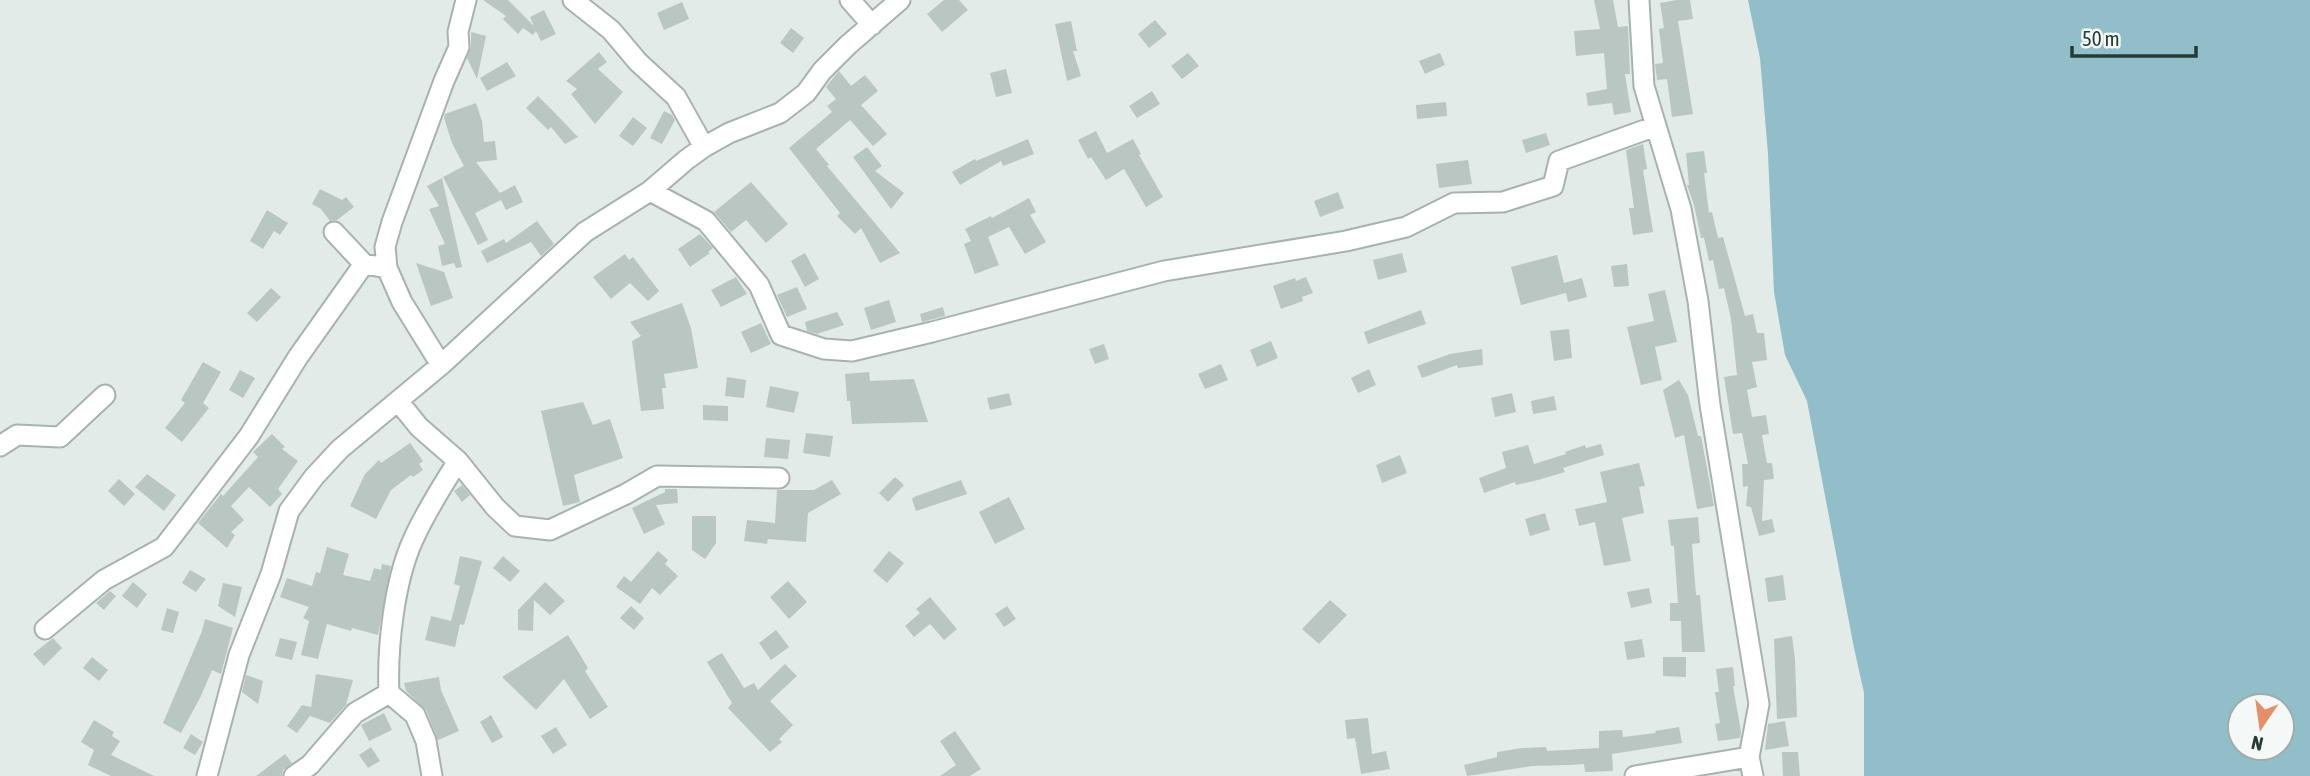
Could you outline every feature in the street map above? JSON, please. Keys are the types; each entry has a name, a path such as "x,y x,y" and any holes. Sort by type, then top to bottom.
{"street":[{"path":"441,365 402,302 387,268 385,247 444,81 459,47 458,32 466,0"},
{"path":"573,0 611,30 638,62 676,97 704,147"},
{"path":"850,0 872,25"},
{"path":"208,776 239,655 271,574 289,510 314,477 340,449 441,365 585,232 650,191 704,147 729,133 780,113 806,93 829,64 900,0"},
{"path":"1635,776 1751,766 1759,705 1710,405 1698,301 1681,209 1644,86 1639,0"},
{"path":"650,191 705,221 759,285 781,335 824,349 852,351 1164,271 1346,241 1406,228 1454,203 1503,202 1553,186 1559,161 1656,126"},
{"path":"334,232 364,264 387,268"},
{"path":"45,628 104,580 164,547 249,436 298,356 364,264"},
{"path":"0,446 17,435 60,437 105,395"},
{"path":"398,401 419,427 458,461 514,526 550,530 626,494 657,476 779,478"},
{"path":"389,693 390,640 401,581 412,542 458,461"},
{"path":"294,776 310,765 355,713 389,693"},
{"path":"389,693 415,715 426,741 432,776"}],"water":[{"path":"1748,0 2310,0 2310,776 1864,776 1864,693 1807,401 1785,355 1774,292 1768,154 1760,58"}],"building":[{"path":"483,0 508,0 534,26 530,17 544,10 556,34 541,41 536,31 533,35 523,28 518,34 503,19 506,16"},
{"path":"944,0 959,0 968,10 942,32 927,14"},
{"path":"1594,0 1613,0 1618,27 1628,26 1630,74 1625,74 1631,112 1614,115 1612,103 1588,106 1586,93 1607,89 1604,53 1576,56 1574,31 1600,29"},
{"path":"1690,0 1693,19 1678,21 1693,114 1672,117 1667,79 1657,80 1655,64 1663,63 1659,29 1664,28 1660,3"},
{"path":"682,2 689,19 664,30 657,13"},
{"path":"1155,20 1167,34 1149,48 1138,34"},
{"path":"1071,21 1077,51 1073,51 1081,76 1067,81 1055,24"},
{"path":"791,28 804,38 793,53 780,43"},
{"path":"471,32 486,36 477,79 467,58 471,47"},
{"path":"599,52 607,62 598,69 623,92 595,124 571,94 577,89 566,81"},
{"path":"1188,53 1199,66 1182,79 1171,66"},
{"path":"1440,53 1445,65 1425,74 1419,61"},
{"path":"507,62 516,76 487,91 480,78"},
{"path":"1006,69 1012,93 996,97 990,73"},
{"path":"839,71 851,86 865,75 878,91 861,105 887,134 873,146 850,120 816,149 829,165 827,166 900,253 880,263 861,228 855,234 837,216 840,213 789,148 832,112 827,106 836,99 826,87"},
{"path":"1152,91 1160,104 1137,118 1129,106"},
{"path":"538,96 578,137 565,144 551,127 548,130 526,108"},
{"path":"1446,102 1447,116 1417,119 1416,105"},
{"path":"476,103 482,121 484,142 495,141 497,160 476,162 500,193 515,185 523,202 506,210 501,200 475,213 488,240 478,245 443,177 464,166 452,143 445,114"},
{"path":"664,111 675,120 662,144 650,138"},
{"path":"633,117 647,128 633,146 619,136"},
{"path":"1096,131 1107,153 1133,139 1163,197 1146,207 1124,169 1106,180 1091,157 1088,159 1078,140"},
{"path":"1546,133 1550,145 1526,153 1522,140"},
{"path":"1028,139 1034,154 1003,166 1001,161 960,185 952,172 975,159 976,161"},
{"path":"1643,144 1647,169 1643,170 1653,232 1633,235 1629,208 1634,208 1626,150"},
{"path":"867,147 882,166 875,171 904,193 891,209 853,157"},
{"path":"1704,151 1709,213 1712,212 1718,238 1723,237 1745,316 1753,314 1757,333 1764,333 1767,360 1752,362 1757,387 1747,390 1752,417 1766,415 1769,434 1762,435 1767,463 1772,463 1774,479 1764,480 1762,521 1772,519 1775,532 1759,536 1751,507 1746,506 1748,486 1743,487 1742,464 1748,464 1742,433 1733,434 1724,377 1737,375 1731,319 1724,288 1719,289 1713,260 1709,261 1704,238 1701,238 1687,185 1686,153"},
{"path":"1468,160 1472,184 1439,188 1436,164"},
{"path":"442,178 462,267 456,268 454,263 442,266 438,246 445,244 429,209 439,206 427,186"},
{"path":"751,182 788,224 766,243 746,220 731,232 714,212"},
{"path":"320,189 342,200 346,197 354,207 337,220 330,221 321,209 312,204"},
{"path":"1338,192 1344,208 1320,217 1314,201"},
{"path":"1029,198 1036,212 1030,215 1046,242 1025,254 1009,227 988,237 999,265 975,274 964,244 971,241 965,229"},
{"path":"267,210 288,223 280,235 274,231 263,249 250,241"},
{"path":"537,221 554,244 541,256 531,242 487,263 481,251 504,239 506,243"},
{"path":"700,234 713,248 690,267 678,249"},
{"path":"805,253 819,279 805,287 791,261"},
{"path":"1402,253 1407,272 1378,280 1373,260"},
{"path":"625,254 629,260 633,257 659,291 648,301 630,283 611,299 593,277"},
{"path":"1557,255 1564,283 1582,278 1587,297 1568,302 1566,293 1521,305 1511,267"},
{"path":"416,263 444,272 453,298 431,306"},
{"path":"1627,264 1629,286 1614,287 1611,266"},
{"path":"736,277 747,294 721,307 711,290"},
{"path":"1306,277 1313,293 1302,297 1303,301 1281,309 1273,286"},
{"path":"797,287 807,309 787,317 777,295"},
{"path":"271,288 281,297 257,322 247,313"},
{"path":"1665,290 1677,342 1655,347 1662,380 1641,385 1627,327 1654,321 1648,294"},
{"path":"889,300 896,322 871,330 864,308"},
{"path":"682,303 691,328 698,368 664,374 664,409 641,411 632,341 641,336 630,322"},
{"path":"943,307 945,316 922,322 920,314"},
{"path":"1421,310 1426,324 1368,344 1364,332"},
{"path":"837,312 844,325 817,334 807,331 805,322"},
{"path":"761,323 771,344 751,353 741,332"},
{"path":"1569,329 1572,358 1554,361 1550,331"},
{"path":"1271,341 1278,358 1257,367 1250,350"},
{"path":"1104,344 1109,359 1095,364 1089,349"},
{"path":"1482,349 1483,365 1458,368 1457,365 1422,378 1417,366 1450,354"},
{"path":"203,362 221,372 203,403 209,408 182,442 165,428 185,403 181,400"},
{"path":"1221,364 1228,380 1205,389 1198,374"},
{"path":"1369,369 1376,385 1358,393 1351,378"},
{"path":"240,370 255,378 243,398 229,390"},
{"path":"869,372 870,381 914,379 928,422 852,424 845,374"},
{"path":"727,377 746,380 744,398 725,396"},
{"path":"1679,380 1688,395 1698,436 1701,436 1714,506 1697,509 1684,435 1675,438 1663,390"},
{"path":"770,386 799,392 794,413 766,407"},
{"path":"1009,393 1012,405 990,410 987,398"},
{"path":"1512,393 1516,412 1495,417 1491,398"},
{"path":"1554,396 1557,410 1533,414 1531,401"},
{"path":"583,402 593,425 610,419 623,458 574,475 580,502 563,506 541,411"},
{"path":"703,405 728,406 728,421 703,420"},
{"path":"806,433 833,436 830,457 803,453"},
{"path":"272,434 285,447 282,449 298,461 278,489 282,494 270,507 249,487 231,506 244,520 231,532 235,535 227,548 198,523 221,494 223,496 258,457 253,452"},
{"path":"766,438 790,440 788,459 764,457"},
{"path":"410,443 423,461 419,464 423,470 413,477 411,475 391,490 376,519 350,506 365,474 379,460 381,463"},
{"path":"1601,444 1604,455 1563,468 1565,472 1516,485 1515,482 1484,493 1479,478 1506,468 1502,452 1528,445 1534,464 1585,445 1586,448"},
{"path":"1400,455 1407,473 1382,483 1376,465"},
{"path":"1639,463 1645,486 1639,487 1644,513 1622,518 1631,561 1604,566 1595,522 1579,526 1575,509 1607,502 1600,472"},
{"path":"147,474 176,495 164,511 135,487"},
{"path":"895,477 904,485 888,502 879,493"},
{"path":"119,479 135,494 124,506 108,491"},
{"path":"832,480 841,494 808,513 806,542 768,539 767,544 744,541 747,520 775,523 777,490 814,490"},
{"path":"961,480 967,494 916,511 912,499 914,497"},
{"path":"462,485 470,495 462,502 454,491"},
{"path":"665,489 677,489 678,503 656,505 665,524 644,534 632,508 665,492"},
{"path":"1009,497 1025,529 995,544 979,512"},
{"path":"1545,513 1550,530 1530,536 1525,519"},
{"path":"692,516 716,516 716,543 705,559 692,550"},
{"path":"1698,517 1700,543 1692,544 1696,595 1700,595 1705,652 1682,652 1681,621 1670,621 1670,603 1678,603 1674,546 1671,546 1668,520"},
{"path":"327,547 349,554 343,575 370,581 374,568 381,570 382,564 391,566 378,635 327,624 318,659 301,655 309,621 303,618 309,607 280,597 287,578 312,586 316,572 320,573"},
{"path":"658,551 668,560 665,564 678,576 660,595 652,588 640,604 616,587 624,576 631,582"},
{"path":"889,551 904,563 887,583 873,571"},
{"path":"460,556 482,561 464,625 460,624 455,647 425,640 431,616 451,621 460,586 454,584"},
{"path":"503,556 520,571 510,582 493,568"},
{"path":"190,570 206,579 196,592 182,583"},
{"path":"1783,575 1786,600 1768,602 1765,578"},
{"path":"788,581 807,602 789,619 770,597"},
{"path":"133,582 147,594 137,608 122,596"},
{"path":"545,582 565,601 550,615 534,600 533,631 518,630 518,610"},
{"path":"223,583 242,587 235,617 218,606"},
{"path":"1649,588 1652,603 1631,608 1627,592"},
{"path":"110,591 116,596 104,610 96,603"},
{"path":"930,597 957,629 944,640 930,624 914,637 905,626 920,613 916,609"},
{"path":"1330,600 1347,615 1319,644 1302,629"},
{"path":"631,606 644,618 634,630 620,618"},
{"path":"1007,606 1016,619 1004,627 995,614"},
{"path":"167,608 179,612 173,633 161,630"},
{"path":"205,619 233,628 221,674 212,670 181,733 163,723"},
{"path":"776,630 789,647 771,660 759,643"},
{"path":"568,635 588,668 585,671 608,707 590,719 564,679 536,710 502,677"},
{"path":"1792,636 1797,717 1777,719 1774,639"},
{"path":"53,638 62,648 44,666 33,654"},
{"path":"280,638 297,642 292,660 275,656"},
{"path":"1642,639 1645,657 1627,660 1624,642"},
{"path":"722,653 744,688 754,683 758,690 785,664 797,676 770,701 793,725 779,739 782,742 770,752 728,708 732,703 707,662"},
{"path":"92,657 108,670 99,681 83,668"},
{"path":"1663,657 1686,657 1686,677 1663,676"},
{"path":"1733,667 1740,738 1718,741 1715,724 1720,723 1715,692 1719,692 1716,669"},
{"path":"316,674 353,680 346,705 330,723 310,716 297,733 287,726 302,705 311,707"},
{"path":"246,675 263,681 258,704 242,692"},
{"path":"439,677 441,690 459,731 438,740 426,710 406,691 404,683"},
{"path":"384,713 392,730 369,741 361,725"},
{"path":"491,715 503,737 492,743 480,722"},
{"path":"1368,718 1372,754 1386,751 1390,769 1361,774 1355,738 1347,739 1345,720"},
{"path":"94,720 114,732 112,736 120,741 111,755 154,776 111,776 88,765 94,750 81,742"},
{"path":"1785,721 1789,746 1765,750 1768,724"},
{"path":"556,727 567,745 553,754 541,736"},
{"path":"1679,727 1682,743 1612,754 1613,771 1585,772 1584,764 1532,766 1467,776 1464,765 1497,757 1497,752 1522,748 1546,747 1547,751 1599,748 1599,731 1622,730 1623,737"},
{"path":"955,731 981,769 970,776 940,776 956,765 940,741"},
{"path":"191,734 203,742 195,755 183,748"},
{"path":"371,747 380,761 368,768 359,755"},
{"path":"1782,752 1798,752 1800,776 1783,776"},
{"path":"285,754 292,763 283,770 282,776 256,776"}]}
